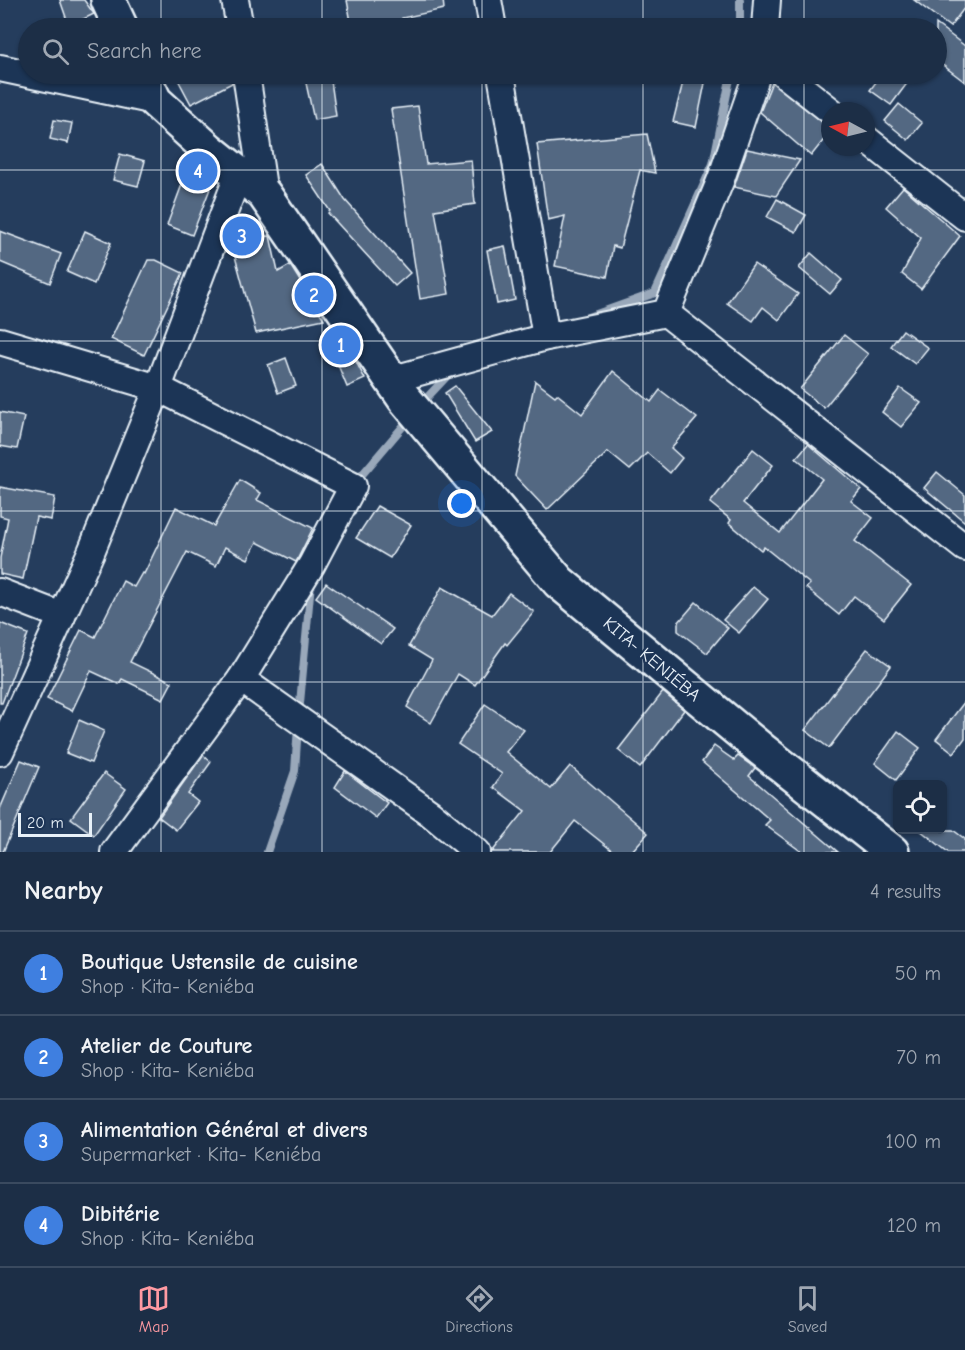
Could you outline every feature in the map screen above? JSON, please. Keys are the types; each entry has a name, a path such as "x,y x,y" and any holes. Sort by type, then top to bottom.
{"main road":[{"path":"108,0 116,18"},
{"path":"148,87 208,149 264,194 397,389"},
{"name":"KITA- KENIÉBA","path":"397,389 559,582 762,750 892,852"}],"street":[{"path":"235,0 238,18"},
{"path":"488,0 491,18"},
{"path":"766,18 767,0"},
{"path":"0,68 18,70"},
{"path":"125,84 148,87"},
{"path":"248,84 264,194"},
{"path":"503,84 546,337"},
{"path":"666,313 721,179 754,84"},
{"path":"797,84 821,103"},
{"path":"875,146 965,217"},
{"path":"0,752 62,616 158,388 239,172"},
{"path":"397,389 454,360 546,337 666,313 965,548"},
{"path":"0,342 158,388 353,486 312,564 241,679 114,852"},
{"path":"0,592 62,616"},
{"path":"241,679 430,813 477,852"}],"building":[{"path":"60,0 84,0 94,14 86,18 66,18"},
{"path":"347,0 443,0 444,9 402,18 350,18"},
{"path":"914,0 965,0 965,7 950,27 947,25 947,18 938,18"},
{"path":"947,32 965,46 965,82 947,68"},
{"path":"180,84 230,84 191,104"},
{"path":"306,84 331,84 336,116 314,120"},
{"path":"682,84 705,84 696,127 673,122"},
{"path":"771,84 775,84 821,121 821,143 811,156 760,112"},
{"path":"874,84 907,84 891,105 870,90"},
{"path":"899,104 922,123 908,140 885,121"},
{"path":"418,106 426,164 471,160 475,204 435,210 449,294 420,299 391,109"},
{"path":"54,120 72,123 68,143 50,139"},
{"path":"647,134 655,173 640,170 620,248 613,246 607,277 555,266 565,216 548,220 537,144"},
{"path":"747,149 800,160 776,196 734,187"},
{"path":"120,154 145,161 138,186 113,180"},
{"path":"322,164 345,200 410,273 395,286 328,213 330,211 306,175"},
{"path":"187,171 213,181 192,235 167,225"},
{"path":"903,187 960,236 921,289 902,274 921,238 886,207"},
{"path":"777,199 806,215 796,232 767,217"},
{"path":"0,231 61,254 50,283 0,262"},
{"path":"85,231 111,243 94,284 67,272"},
{"path":"270,236 278,272 290,265 324,319 256,333 230,238"},
{"path":"505,246 515,300 497,304 487,250"},
{"path":"811,253 842,280 830,294 799,268"},
{"path":"148,260 156,260 183,273 144,355 111,339"},
{"path":"754,264 798,294 779,320 763,307 753,321 727,303"},
{"path":"903,330 928,348 915,364 891,346"},
{"path":"844,335 868,354 824,408 800,389"},
{"path":"286,358 296,386 278,393 268,365"},
{"path":"354,358 365,379 347,387 338,365"},
{"path":"613,371 651,402 660,390 697,418 671,448 682,458 670,473 647,453 630,470 608,452 547,510 515,476 535,381 555,396 557,394 582,414"},
{"path":"455,386 492,432 475,442 445,393"},
{"path":"900,388 921,403 901,427 882,412"},
{"path":"0,412 24,417 17,449 0,446"},
{"path":"808,444 861,489 851,501 873,518 855,541 911,585 884,619 854,596 839,615 806,588 810,584 764,547 761,550 729,523 731,520 710,503 753,449 773,465 743,503 780,533 822,479 796,458"},
{"path":"937,472 965,495 965,522 924,488"},
{"path":"240,480 261,493 257,500 313,528 296,562 257,542 248,559 225,547 216,566 187,552 130,662 172,682 163,699 122,679 119,684 91,671 72,711 47,699 81,630 95,637 123,581 134,587 142,573 144,574 176,507 214,526"},
{"path":"0,487 55,497 51,520 36,517 23,579 0,574 0,558 8,518 0,516"},
{"path":"377,506 411,525 390,558 356,538"},
{"path":"326,583 393,629 381,644 316,597"},
{"path":"442,587 492,615 509,593 534,612 507,645 505,643 475,685 458,674 431,723 407,707 432,660 409,646"},
{"path":"753,587 768,599 739,633 723,620"},
{"path":"696,602 728,628 707,653 678,631 678,623"},
{"path":"0,623 28,634 2,703 0,703"},
{"path":"867,649 891,666 829,748 805,730"},
{"path":"663,692 684,710 640,768 618,750"},
{"path":"965,701 965,738 954,753 936,739"},
{"path":"485,704 524,730 506,752 551,789 570,766 648,833 631,852 614,852 575,821 550,852 492,852 525,811 493,787 502,774 458,744"},
{"path":"79,720 104,731 91,763 66,753"},
{"path":"898,731 920,748 896,780 875,763"},
{"path":"714,746 734,760 738,756 755,768 749,776 838,852 802,852 765,825 770,820 702,762"},
{"path":"203,755 211,762 188,794 198,802 176,830 159,817"},
{"path":"21,760 39,767 3,852 0,852 0,809"},
{"path":"345,771 387,803 376,818 335,787"},
{"path":"104,773 126,789 94,835 71,818"},
{"path":"947,830 953,830 965,839 965,852 948,852 925,834 947,834"}],"waterway":[{"path":"740,0 740,18"},
{"path":"588,317 655,293 713,164 729,84"},
{"path":"421,404 449,374"},
{"path":"355,483 410,418"},
{"path":"299,714 311,583"},
{"path":"267,852 295,771 298,726"}],"place":[{"name":"Dibitérie","path":"198,171"},
{"name":"Alimentation Général et divers","path":"242,236"},
{"name":"Atelier de Couture","path":"314,295"},
{"name":"Boutique Ustensile de cuisine","path":"341,345"}]}
